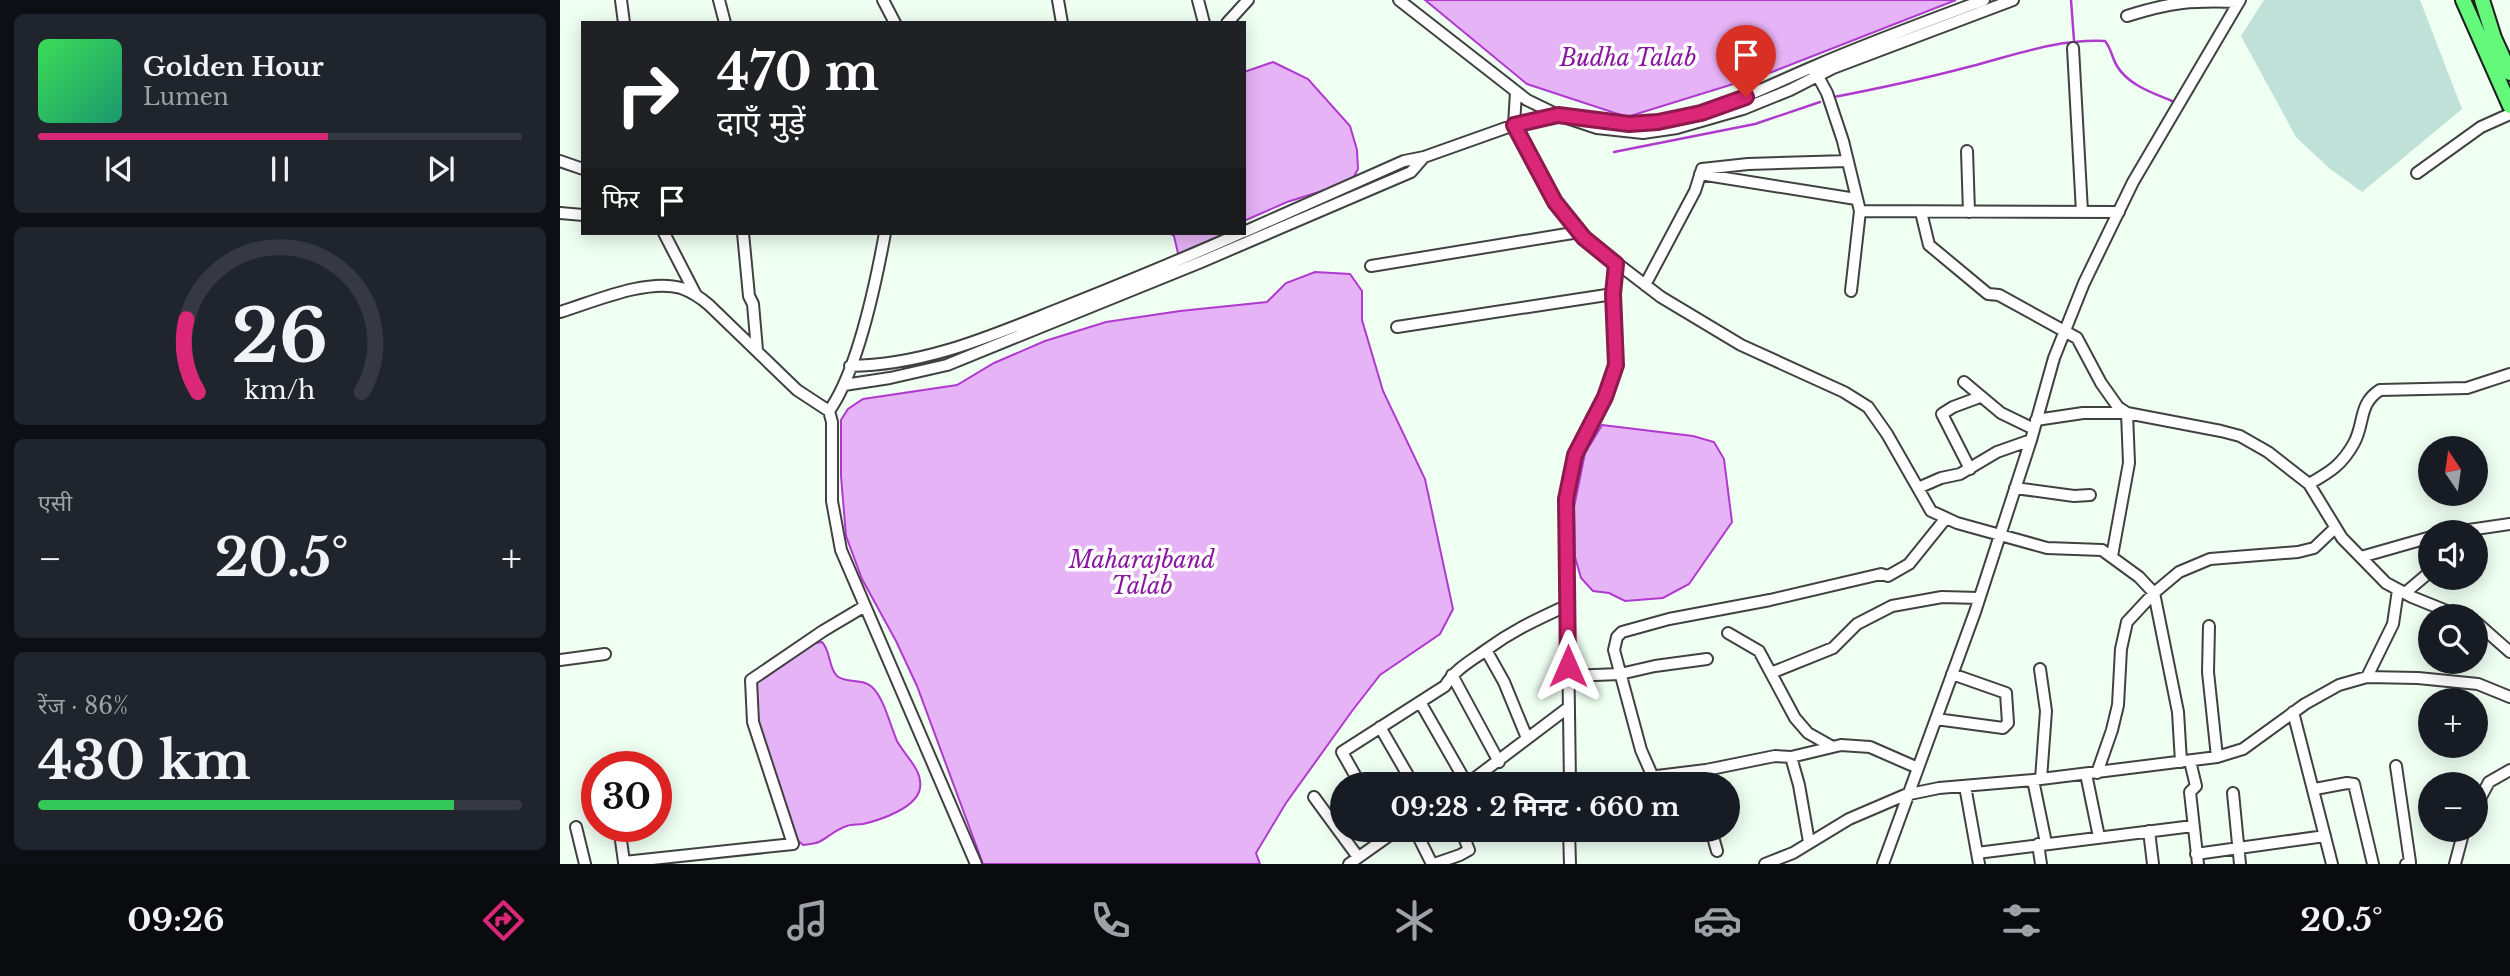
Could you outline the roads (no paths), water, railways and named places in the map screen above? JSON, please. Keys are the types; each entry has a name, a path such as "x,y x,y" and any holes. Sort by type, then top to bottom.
{"main road":[{"path":"2463,0 2510,106"},
{"path":"2482,0 2494,38 2510,73"}],"street":[{"path":"621,0 624,21"},
{"path":"719,0 724,21"},
{"path":"883,0 894,21"},
{"path":"1058,0 1062,21"},
{"path":"1198,0 1203,21"},
{"path":"1229,21 1248,0"},
{"path":"1398,0 1527,100 1562,116"},
{"path":"1815,71 1984,0"},
{"path":"1246,231 1404,161 1424,157 1514,125 1562,116 1629,124 1658,122 1701,113 2013,0"},
{"path":"1882,864 1979,598 2034,430 2054,358 2084,283 2133,181 2239,1 2194,0 2164,4 2127,16"},
{"path":"2073,48 2082,212"},
{"path":"1815,71 1835,117 1860,211 1851,291"},
{"path":"1516,92 1514,125 1555,202 1579,232 1616,264 1741,345 1844,392 1868,407 1887,433 1931,511 1946,518 2047,548 2102,550 2139,577 2154,593 2186,762 2196,786 2189,792 2197,859 2238,848 2325,836"},
{"path":"2417,173 2481,127 2510,114"},
{"path":"1967,151 1969,212"},
{"path":"844,385 947,365 1411,172 1424,157"},
{"path":"560,162 581,168"},
{"path":"1645,285 1695,191 1702,169 1748,163 1847,162"},
{"path":"1700,174 1856,199"},
{"path":"1860,211 2119,212"},
{"path":"1921,212 1929,246 1988,295 1999,295 2077,338 2101,383 2118,407 2127,413"},
{"path":"560,213 581,215"},
{"path":"1371,266 1579,232"},
{"path":"665,235 696,295"},
{"path":"743,235 757,350"},
{"path":"829,411 841,395 873,286 885,235"},
{"path":"849,366 883,366 945,353 1236,235"},
{"path":"1570,772 1566,499 1575,455 1605,397 1616,365 1613,294 1616,264"},
{"path":"560,312 634,289 660,286 680,288 696,295 797,390 829,411 832,422 832,501 841,550 976,864"},
{"path":"1397,327 1613,294"},
{"path":"2309,484 2337,468 2356,441 2363,411 2370,396 2380,390 2467,388 2510,374"},
{"path":"1964,382 2001,414 2034,430"},
{"path":"1970,469 1942,414 1980,397"},
{"path":"1918,488 1970,469 2034,430 2083,413 2127,413 2192,424 2240,436 2287,466 2309,484 2342,538 2386,583 2430,604"},
{"path":"2112,556 2129,463 2127,413"},
{"path":"2015,488 2074,496 2090,495"},
{"path":"1651,772 1620,674 1614,650 1616,637 1622,632 1669,619 1770,600 1881,574 1888,576 1909,564 1946,518"},
{"path":"2488,528 2510,524"},
{"path":"2099,837 2091,773 2112,730 2118,705 2121,649 2127,622 2154,593 2179,572 2210,559 2298,552 2314,548 2336,528"},
{"path":"2361,557 2418,541"},
{"path":"2367,677 2393,624 2401,592 2418,580"},
{"path":"1771,673 1833,648 1857,624 1892,606 1942,597 1979,598"},
{"path":"1353,772 1342,752 1445,686 1452,675 1521,626 1568,605"},
{"path":"619,842 619,863 793,844 753,722 751,680 865,606"},
{"path":"2209,626 2208,672 2217,757"},
{"path":"1728,633 1759,651 1795,718 1808,733 1831,746"},
{"path":"2488,633 2510,652"},
{"path":"1486,650 1504,682 1527,738"},
{"path":"560,660 605,654"},
{"path":"1569,676 1620,674 1707,659"},
{"path":"2040,670 2046,711 2037,779 2041,864"},
{"path":"1936,719 2003,727 2008,723 2006,693 1952,674"},
{"path":"1452,675 1499,762"},
{"path":"1765,864 1793,853 1849,819 1909,794 2217,757 2242,749 2293,712 2339,685 2367,677 2418,678 2478,684 2510,697"},
{"path":"1420,702 1460,772"},
{"path":"1484,772 1569,707"},
{"path":"2293,712 2315,789 2332,864"},
{"path":"1380,727 1406,772"},
{"path":"1690,772 1775,756 1791,757 1831,746 1870,747 1918,768"},
{"path":"1791,757 1809,842"},
{"path":"2396,766 2410,862 2406,864"},
{"path":"2488,784 2510,769"},
{"path":"2315,789 2354,784 2373,864"},
{"path":"1965,786 1978,858 2042,843 2193,826"},
{"path":"2233,793 2240,864"},
{"path":"1314,797 1353,860 1377,842"},
{"path":"576,827 585,864"},
{"path":"2149,831 2153,864"},
{"path":"1421,842 1433,864 1469,850 1466,842"},
{"path":"1569,842 1570,864"},
{"path":"1714,842 1717,851"},
{"path":"2455,864 2461,842"}],"water":[{"name":"Budha Talab","path":"1425,0 1956,0 1772,72 1627,117 1527,84"},
{"path":"1273,62 1308,79 1350,126 1357,150 1358,169 1351,182 1287,202 1246,220 1246,71"},
{"path":"1173,235 1220,235 1181,266"},
{"name":"Maharajband Talab","path":"1315,272 1350,274 1362,291 1362,320 1383,391 1425,479 1453,609 1440,634 1380,675 1286,803 1256,853 1260,864 983,864 917,686 862,579 846,536 841,476 841,420 848,409 863,399 957,385 994,363 1045,341 1106,322 1267,302 1286,283"},
{"path":"1602,425 1693,436 1714,442 1724,459 1732,522 1689,584 1663,598 1625,601 1609,593 1593,591 1581,578 1575,557 1574,507 1585,453"},
{"path":"822,642 837,676 868,684 876,692 897,741 919,775 920,788 912,801 897,812 870,822 843,827 819,842 803,845 787,831 753,709 757,679 804,645"}],"waterway":[{"path":"2071,0 2074,40"},
{"path":"1834,97 1921,79 2054,45 2105,41 2122,73 2142,88 2172,101"},
{"path":"1614,152 1755,124 1820,102"}]}
